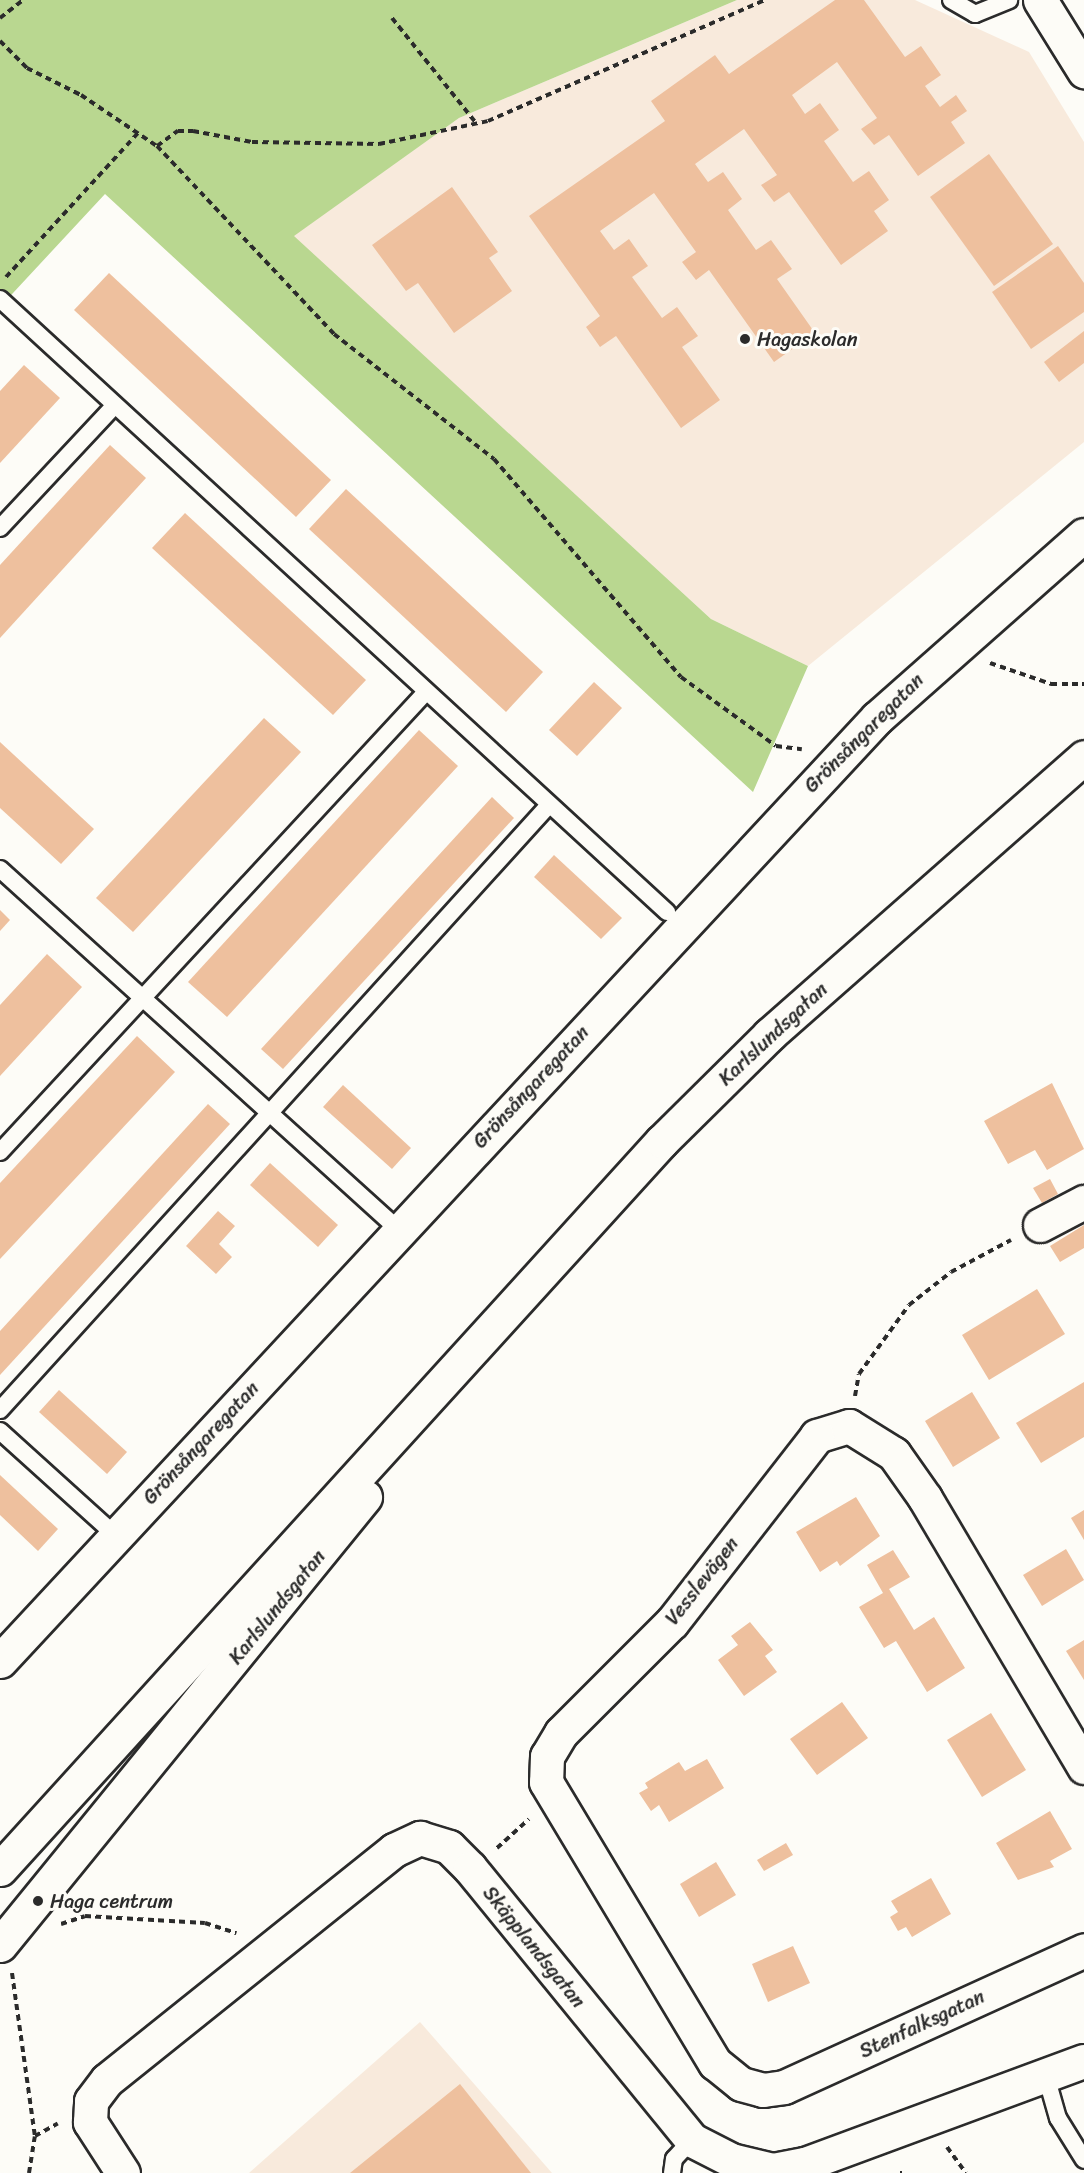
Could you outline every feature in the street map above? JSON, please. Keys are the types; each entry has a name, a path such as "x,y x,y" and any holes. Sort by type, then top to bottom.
{"street":[{"path":"1040,0 1084,71"},
{"name":"Grönsångaregatan","path":"0,1661 755,845 949,650 1084,534"},
{"name":"Karlslundsgatan","path":"0,1869 662,1141 769,1035 1084,757"},
{"name":"Karlslundsgatan","path":"1012,819 1084,775"},
{"path":"1040,1225 1084,1202"},
{"name":"Karlslundsgatan","path":"6,1959 551,1265"},
{"path":"849,1426 894,1454 919,1489 1084,1767"},
{"name":"Vesslevägen","path":"757,2089 741,2084 715,2063 552,1794 547,1756 561,1733 672,1622 817,1436 849,1426"},
{"name":"Skäpplandsgatan","path":"90,2114 91,2101 107,2080 394,1850 420,1838 449,1847 470,1868 692,2139 731,2160 773,2170 805,2168 1084,2061"},
{"name":"Stenfalksgatan","path":"757,2089 799,2080 1084,1950"},
{"path":"90,2114 101,2145 123,2173"}],"lane":[{"path":"951,0 975,14 1009,0"},
{"path":"0,299 425,693 667,912"},
{"path":"0,528 114,406"},
{"path":"0,1152 425,693"},
{"path":"0,1410 548,806"},
{"path":"0,869 248,1099 270,1112 399,1230"},
{"path":"0,1431 115,1535"},
{"path":"1046,2076 1058,2118 1084,2160"},
{"path":"672,2173 674,2159 692,2139"}],"path":[{"path":"0,18 23,0"},
{"path":"157,146 178,131 193,131 252,142 379,144 477,124 765,0"},
{"path":"392,18 477,124"},
{"path":"0,41 2,49 27,68 157,146 334,334 513,477 681,677 776,746 814,746"},
{"path":"0,284 138,134"},
{"path":"949,650 1051,684 1084,684"},
{"path":"849,1426 859,1374 909,1305 951,1272 1040,1225"},
{"path":"470,1868 514,1835 552,1794"},
{"path":"52,1926 85,1916 205,1923 274,1945"},
{"path":"6,1959 35,2136 28,2173"},
{"path":"35,2136 45,2126 90,2114"}],"shaded area":[{"name":"Hagaskolan","path":"737,0 915,0 1029,52 1084,142 1084,442 808,666 711,619 293,236 459,118"},
{"path":"420,2022 552,2173 249,2173"}],"green space":[{"path":"0,0 737,0 459,118 294,236 711,619 808,666 753,792 105,194 0,307"}],"building":[{"path":"835,0 864,0 905,57 921,46 941,75 925,86 940,107 956,95 967,111 951,122 965,143 918,176 889,135 874,145 861,129 877,118 837,62 792,95 805,114 820,103 839,130 824,141 853,182 869,171 889,200 874,211 888,231 841,265 789,192 774,202 761,185 777,175 744,129 695,164 708,182 723,172 742,199 728,210 756,250 771,240 792,269 777,279 815,333 774,362 709,270 696,280 682,262 696,252 654,193 600,231 614,250 629,239 648,266 632,277 662,318 677,307 698,336 682,347 720,400 681,428 616,336 600,347 586,327 600,316 529,216 665,121 651,101 715,55 729,74"},
{"path":"989,154 1053,244 994,286 930,197"},
{"path":"452,187 498,252 489,258 512,291 454,333 418,283 406,291 372,245"},
{"path":"1058,246 1084,283 1084,312 1031,349 992,292"},
{"path":"109,273 331,480 296,517 74,310"},
{"path":"1084,331 1084,363 1059,382 1044,362"},
{"path":"24,365 60,398 0,463 0,391"},
{"path":"110,445 146,478 0,638 0,565"},
{"path":"346,489 543,672 506,712 309,529"},
{"path":"185,513 366,680 333,715 152,548"},
{"path":"594,682 622,708 577,756 549,730"},
{"path":"264,718 301,752 133,932 96,898"},
{"path":"419,730 458,766 227,1017 188,982"},
{"path":"0,742 94,829 61,864 0,808"},
{"path":"492,797 514,818 283,1069 261,1049"},
{"path":"554,855 622,918 601,939 534,877"},
{"path":"0,910 10,920 0,931"},
{"path":"47,954 82,987 0,1076 0,1005"},
{"path":"137,1036 175,1072 0,1259 0,1183"},
{"path":"1052,1083 1084,1149 1047,1170 1035,1150 1008,1164 984,1121"},
{"path":"343,1085 411,1148 392,1169 323,1107"},
{"path":"208,1104 230,1124 0,1375 0,1331"},
{"path":"270,1163 338,1225 318,1247 250,1185"},
{"path":"1050,1179 1058,1194 1042,1203 1033,1188"},
{"path":"218,1211 235,1226 219,1244 232,1257 216,1274 186,1246"},
{"path":"1084,1225 1084,1248 1060,1262 1050,1246"},
{"path":"1037,1289 1065,1334 989,1380 962,1335"},
{"path":"1084,1382 1084,1437 1041,1463 1016,1423"},
{"path":"59,1390 127,1452 107,1474 39,1412"},
{"path":"972,1392 1000,1438 953,1467 925,1421"},
{"path":"0,1475 58,1529 38,1551 0,1515"},
{"path":"856,1497 880,1536 840,1566 837,1561 820,1572 796,1532"},
{"path":"1084,1510 1084,1540 1071,1518"},
{"path":"1066,1549 1084,1580 1042,1606 1023,1575"},
{"path":"893,1550 910,1577 889,1589 914,1630 934,1617 965,1668 927,1692 896,1641 884,1648 859,1607 883,1593 867,1565"},
{"path":"750,1622 773,1650 765,1656 777,1672 744,1696 718,1660 738,1645 731,1636"},
{"path":"1084,1640 1084,1680 1066,1651"},
{"path":"842,1702 868,1738 817,1775 790,1739"},
{"path":"991,1713 1026,1770 982,1797 947,1740"},
{"path":"707,1759 724,1788 669,1822 659,1805 651,1811 639,1793 648,1788 645,1783 679,1762 685,1771"},
{"path":"1050,1811 1072,1849 1050,1861 1054,1867 1018,1880 996,1843"},
{"path":"786,1843 793,1855 764,1871 757,1860"},
{"path":"716,1862 736,1895 699,1917 680,1884"},
{"path":"931,1878 951,1914 912,1937 906,1927 898,1931 890,1917 898,1912 891,1901"},
{"path":"793,1946 810,1983 768,2002 752,1964"},
{"path":"460,2084 531,2173 350,2173"}],"place":[{"name":"Hagaskolan","path":"745,339"},
{"name":"Haga centrum","path":"38,1901"}]}
